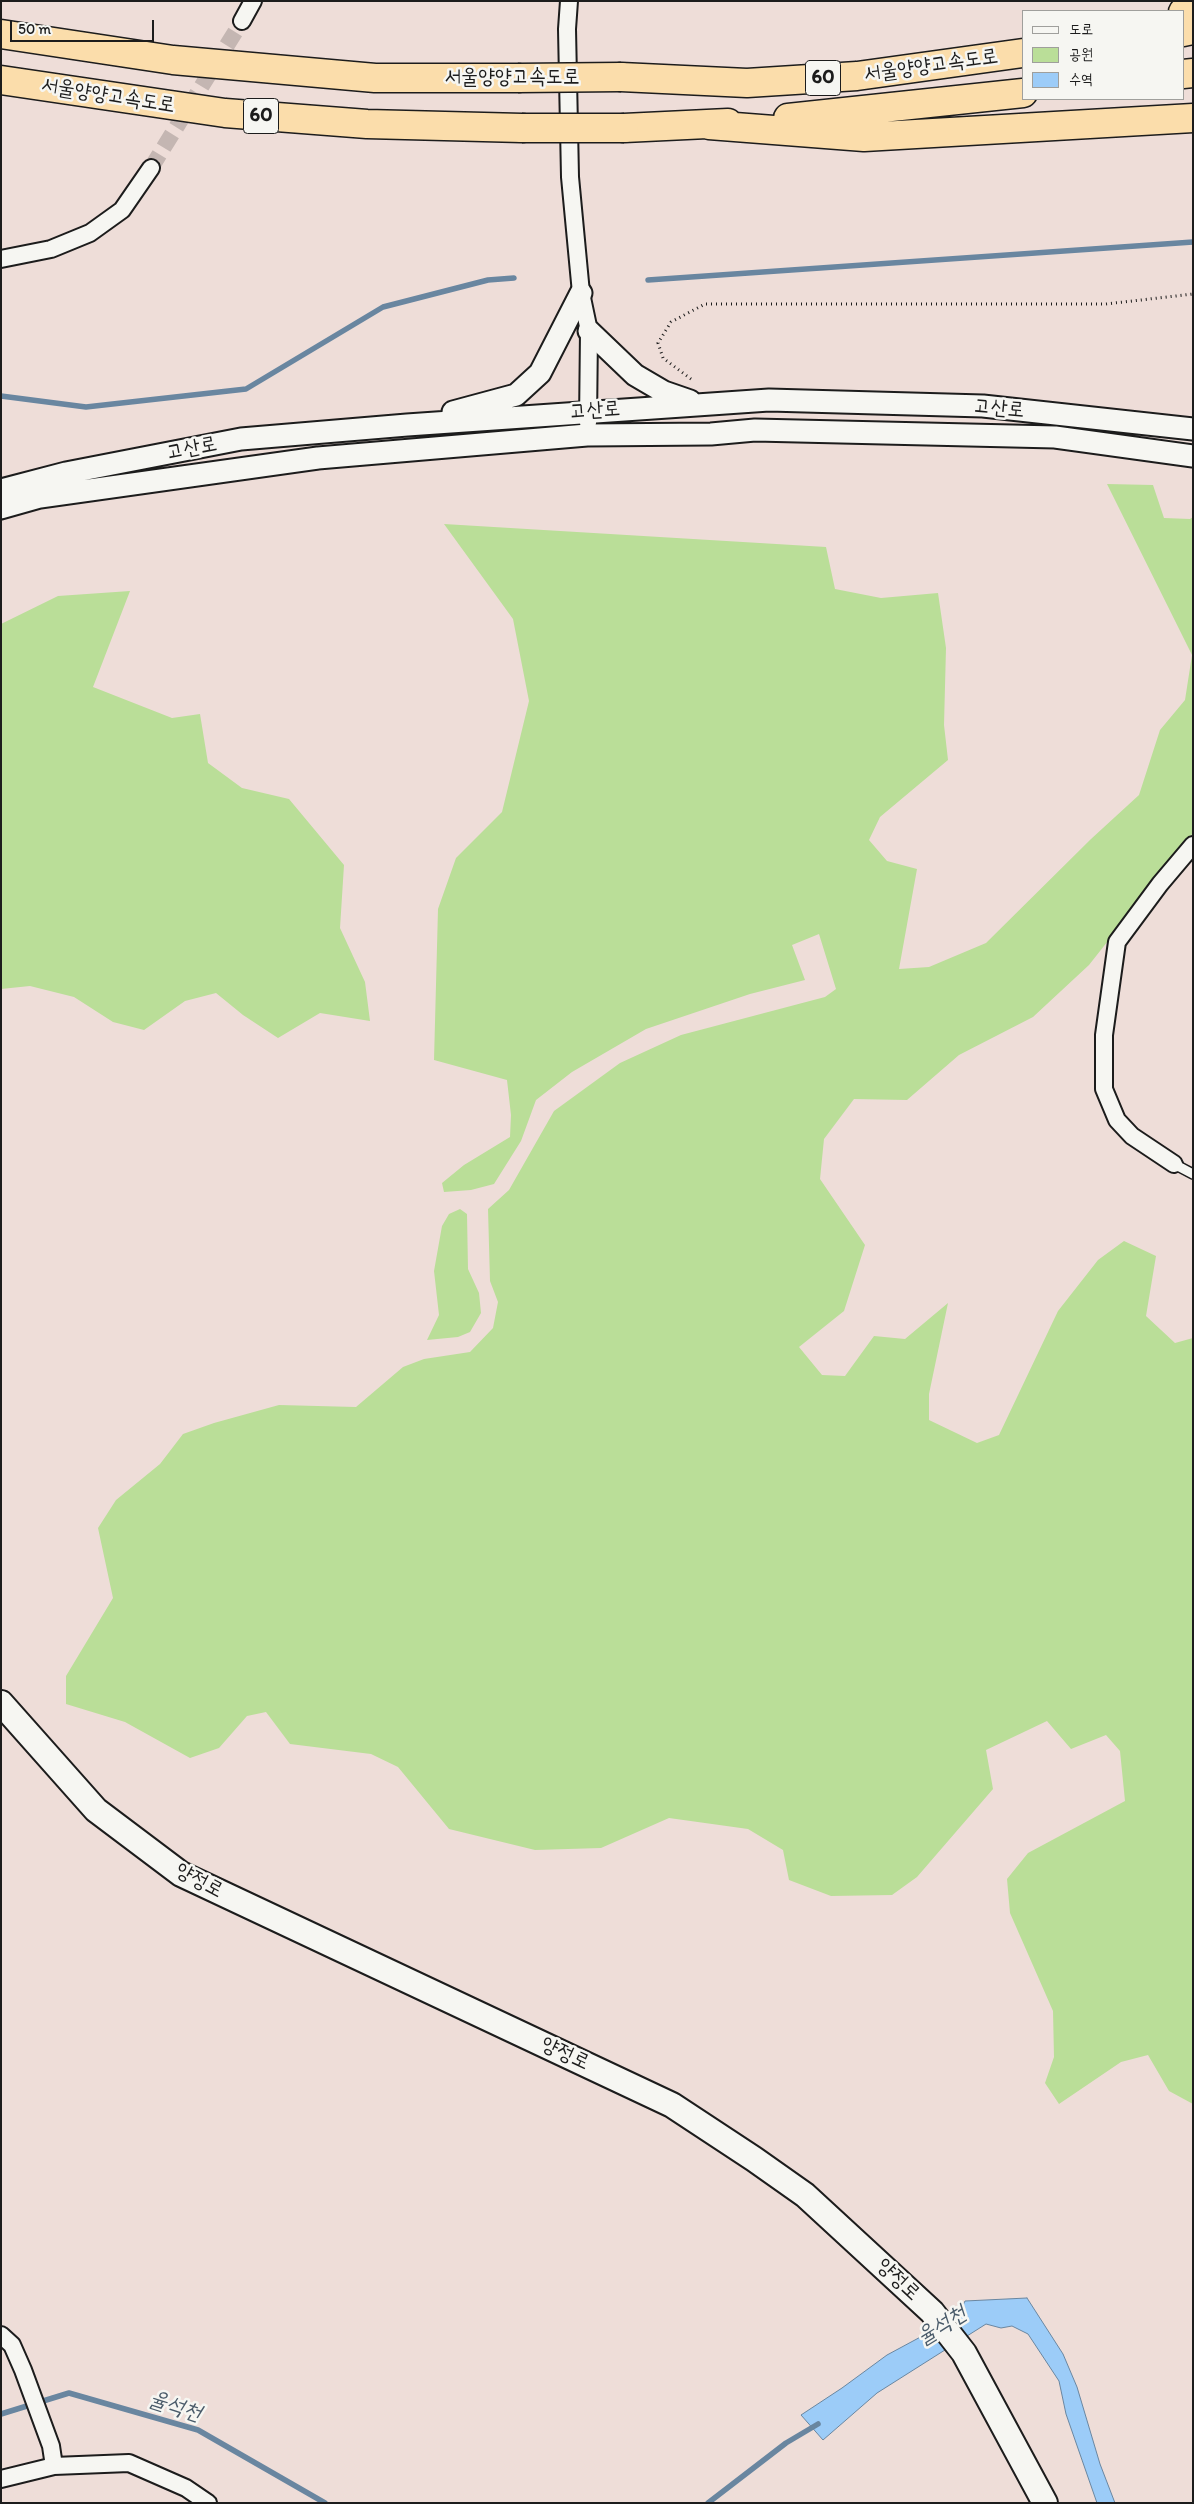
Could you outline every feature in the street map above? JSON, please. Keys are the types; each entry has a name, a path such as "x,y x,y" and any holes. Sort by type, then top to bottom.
{"highway":[{"name":"서울양양고속도로","path":"1,34 173,60 365,77 621,77 747,83 857,76 1022,54"},
{"path":"948,64 1022,47"},
{"name":"서울양양고속도로","path":"1,80 225,113 367,124 522,128 624,128 709,125 863,112 1022,93"},
{"path":"709,125 864,137 1193,118"}],"main road":[{"name":"양정로","path":"1,1703 96,1810 181,1874 672,2106 754,2159 805,2195 932,2312 964,2353 1044,2503"}],"street":[{"path":"242,21 253,1"},
{"path":"569,1 567,29 570,177 581,293 589,331 587,435"},
{"path":"1,259 51,249 90,233 122,210 151,168"},
{"path":"407,425 516,395 540,373 581,293"},
{"path":"589,331 635,375 664,392 696,402"},
{"name":"고산로","path":"1,490 66,473 241,439 696,402 769,400 983,406 1193,429"},
{"name":"고산로","path":"1,508 40,498 318,458 587,435 711,434 755,430 1055,437 1193,456"},
{"path":"1174,1164 1132,1136 1117,1120 1104,1089 1104,1035 1117,942 1160,884 1193,845"},
{"path":"1,2335 12,2345 23,2370 51,2446 54,2466"},
{"path":"1,2479 54,2466 130,2463 186,2488 208,2503"}],"lane":[{"path":"1174,1164 1193,1174"}],"path":[{"path":"696,402 691,379 663,358 658,343 671,322 705,304 1106,304 1193,294"}],"green space":[{"path":"1107,484 1153,485 1164,518 1190,519 1193,517 1193,833 1089,965 1033,1017 959,1055 907,1100 854,1099 824,1139 820,1179 865,1245 844,1311 799,1347 822,1375 845,1376 874,1336 905,1339 948,1303 929,1394 929,1420 977,1443 999,1435 1058,1311 1098,1260 1124,1241 1156,1256 1146,1316 1175,1343 1193,1338 1193,2104 1169,2091 1148,2055 1121,2062 1059,2104 1045,2083 1054,2057 1053,2011 1010,1913 1007,1879 1028,1853 1125,1801 1120,1751 1106,1735 1071,1749 1047,1721 986,1750 993,1789 917,1877 892,1895 831,1896 789,1880 783,1850 748,1829 669,1818 601,1848 535,1850 449,1829 398,1767 371,1754 290,1744 266,1712 247,1716 219,1748 190,1758 125,1722 66,1704 66,1676 113,1598 98,1528 116,1500 160,1464 183,1434 214,1423 279,1405 356,1407 403,1367 424,1359 470,1352 493,1328 498,1302 490,1281 488,1209 509,1190 554,1111 620,1063 681,1035 825,997 836,989 819,934 792,945 805,980 750,994 646,1029 572,1072 536,1100 521,1141 494,1184 471,1190 444,1192 442,1183 464,1165 510,1137 511,1115 507,1080 434,1060 438,909 456,858 502,812 529,701 513,619 444,524 826,547 835,589 881,598 938,593 946,648 944,725 948,760 880,817 869,840 887,861 917,869 899,969 929,967 986,943 1091,839 1139,795 1160,730 1185,700 1192,655"},
{"path":"130,591 93,687 172,718 200,714 208,763 242,788 289,799 344,865 340,928 365,982 370,1021 320,1013 278,1038 243,1015 216,993 185,1001 144,1030 113,1022 74,997 30,986 1,989 1,624 58,596"},
{"path":"460,1209 467,1214 468,1269 479,1293 481,1313 470,1332 458,1337 427,1340 439,1315 434,1271 442,1226 449,1214"}],"water":[{"name":"율석천","path":"1027,2298 1063,2354 1077,2387 1100,2464 1115,2503 1097,2503 1066,2414 1059,2381 1028,2334 1012,2326 1001,2328 986,2324 877,2393 823,2440 801,2415 887,2355 965,2313 963,2305 965,2301"}],"waterway":[{"path":"648,280 1193,242"},
{"path":"1,396 86,407 246,389 383,307 488,280 514,278"},
{"name":"율석천","path":"1,2414 69,2393 198,2430 325,2503"},
{"name":"율석천","path":"708,2503 786,2443 818,2424"}],"tunnel":[{"path":"151,168 242,21"}]}
